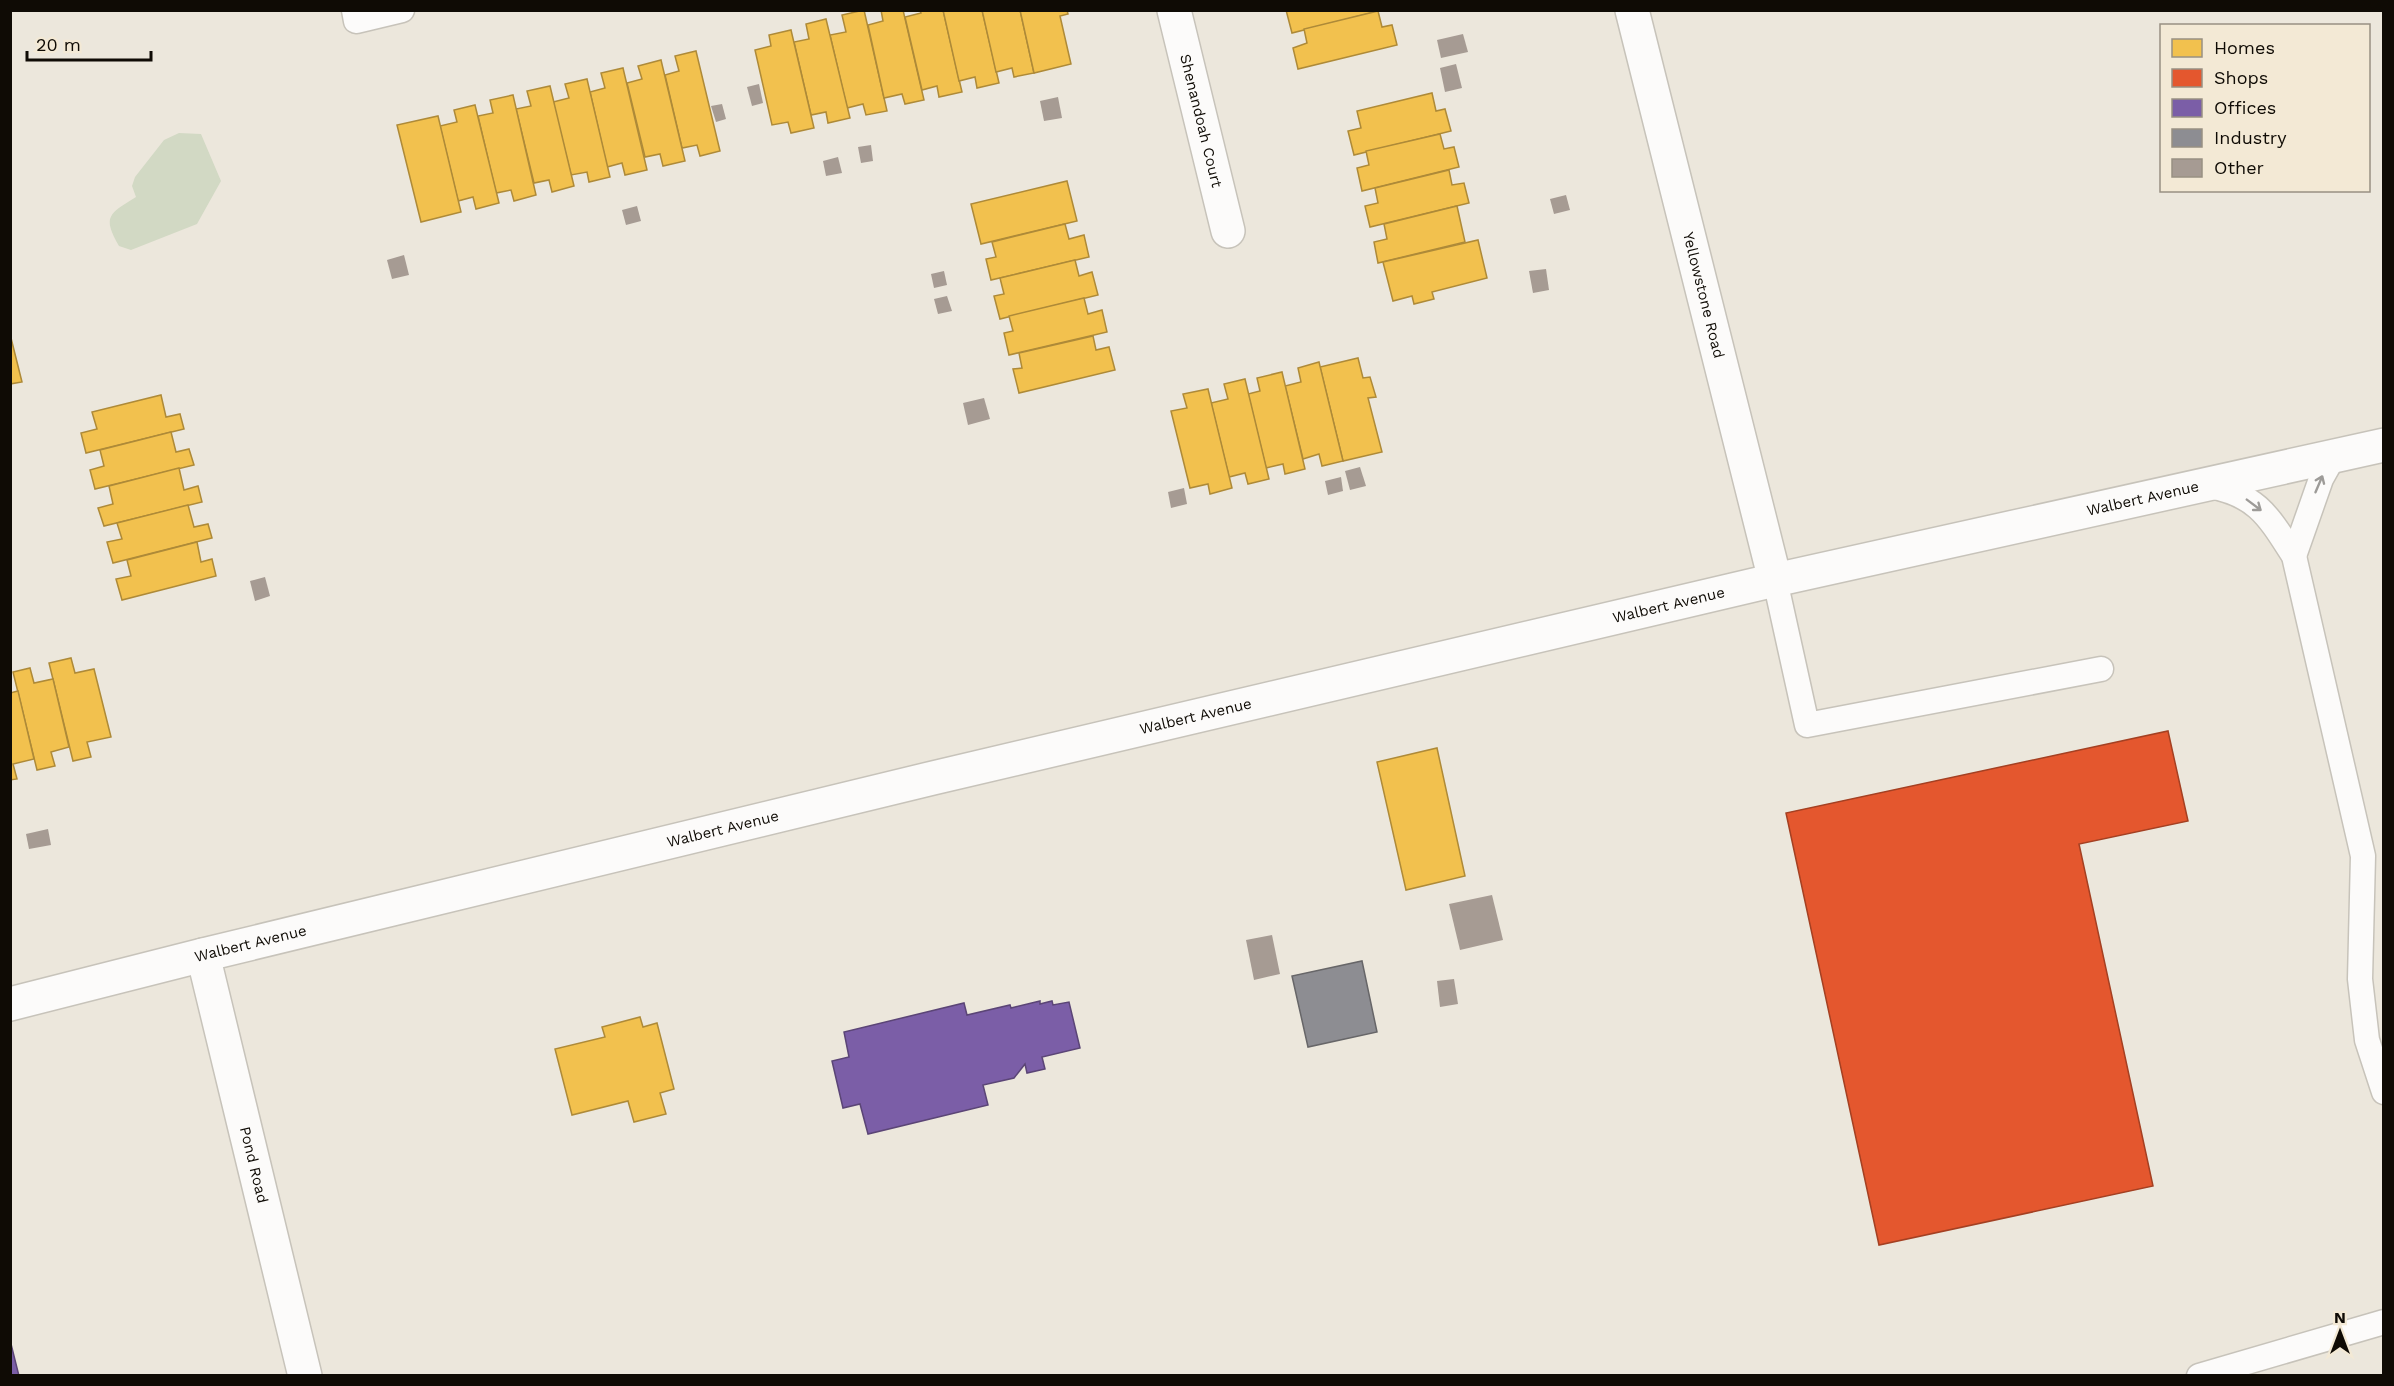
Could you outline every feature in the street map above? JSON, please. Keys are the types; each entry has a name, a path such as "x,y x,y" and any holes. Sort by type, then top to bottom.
{"main road":[{"name":"Shenandoah Court","path":"1174,10 1228,231"},
{"name":"Yellowstone Road","path":"1632,10 1775,580"},
{"name":"Walbert Avenue","path":"10,1004 202,955 933,778 1775,580 2335,454 2384,445"},
{"name":"Pond Road","path":"202,955 305,1376"}],"lane":[{"path":"354,10 356,21 402,10"},
{"path":"2294,556 2321,479 2335,454"},
{"path":"2201,485 2230,490 2257,505 2274,524 2294,556 2363,856 2360,979 2375,1038 2384,1092"},
{"path":"1775,580 1807,725 2102,669"},
{"path":"2199,1376 2384,1322"}],"green space":[{"path":"179,133 201,134 221,181 197,224 131,250 119,246 111,228 111,217 114,212 136,197 132,186 135,177 164,140"}],"building: Homes":[{"path":"864,10 887,111 866,115 863,104 847,108 830,35 846,32 842,15"},
{"path":"881,10 903,10 924,100 905,104 902,94 884,98 868,25 883,21"},
{"path":"920,10 943,10 962,92 939,97 937,86 922,90 905,17 921,13"},
{"path":"943,10 982,10 999,83 977,88 975,77 959,81"},
{"path":"982,10 1020,10 1034,73 1014,77 1012,68 996,72"},
{"path":"1020,10 1067,10 1068,14 1060,16 1071,64 1034,73"},
{"path":"1286,10 1383,10 1292,33"},
{"path":"1378,11 1382,27 1392,25 1397,45 1298,69 1293,48 1307,43 1304,29"},
{"path":"826,19 850,118 828,123 826,112 811,115 794,42 809,39 806,24"},
{"path":"791,30 814,128 791,133 788,122 772,125 755,50 771,46 769,35"},
{"path":"696,51 720,151 700,156 697,145 682,148 665,75 679,71 675,56"},
{"path":"661,60 685,161 663,166 660,154 645,157 627,83 642,79 638,66"},
{"path":"623,68 647,170 625,175 622,163 607,167 590,92 605,88 601,73"},
{"path":"587,79 610,177 589,182 587,172 571,175 553,102 569,98 565,84"},
{"path":"550,86 574,186 552,192 549,180 534,183 516,109 531,106 527,91"},
{"path":"1432,93 1436,111 1445,109 1451,131 1354,155 1348,131 1361,128 1357,111"},
{"path":"513,95 536,195 514,201 511,190 496,193 478,116 493,113 490,100"},
{"path":"475,105 499,203 476,209 473,197 458,201 440,126 457,122 454,110"},
{"path":"438,116 461,212 421,222 397,125"},
{"path":"1440,134 1444,149 1454,147 1459,167 1362,191 1357,168 1369,165 1366,151"},
{"path":"1449,170 1452,185 1464,183 1469,203 1370,227 1365,206 1378,203 1375,188"},
{"path":"1067,181 1077,221 981,244 971,204"},
{"path":"1457,206 1465,242 1378,263 1374,242 1387,239 1384,224"},
{"path":"1065,224 1069,239 1084,235 1089,257 991,280 986,259 996,257 992,242"},
{"path":"1478,240 1487,278 1432,292 1434,299 1414,304 1412,296 1393,301 1383,262"},
{"path":"1075,260 1079,276 1092,272 1098,295 1000,319 994,296 1004,294 1000,278"},
{"path":"1084,298 1088,314 1102,310 1107,332 1009,355 1004,333 1013,331 1009,316"},
{"path":"10,334 22,382 10,384"},
{"path":"1093,336 1096,350 1109,347 1115,370 1019,393 1013,369 1022,368 1019,353"},
{"path":"1358,358 1363,378 1370,377 1376,397 1368,398 1382,452 1343,461 1320,367"},
{"path":"1319,362 1343,461 1322,466 1319,454 1303,459 1285,386 1301,382 1298,368"},
{"path":"1282,372 1305,469 1285,474 1283,464 1266,468 1248,394 1260,391 1257,378"},
{"path":"1245,379 1269,479 1248,484 1245,473 1229,477 1211,403 1228,399 1224,384"},
{"path":"1208,389 1232,488 1210,494 1208,484 1190,488 1171,411 1187,408 1183,394"},
{"path":"161,395 166,417 180,414 184,429 86,453 81,433 97,429 92,412"},
{"path":"171,432 176,452 189,449 194,465 95,489 90,470 104,466 100,450"},
{"path":"179,468 184,490 198,486 202,502 104,526 98,508 113,504 109,486"},
{"path":"188,505 194,527 208,524 212,538 113,563 107,542 122,539 117,523"},
{"path":"197,542 201,562 212,559 216,576 122,600 116,579 131,576 127,560"},
{"path":"71,658 75,673 94,669 111,737 87,742 91,757 73,761 49,663"},
{"path":"30,668 34,683 53,679 69,747 51,752 55,766 37,770 13,672"},
{"path":"18,691 34,759 13,764 17,779 10,780 10,693"},
{"path":"1437,748 1465,876 1406,890 1377,762"},
{"path":"640,1017 643,1027 657,1023 674,1089 660,1093 666,1114 634,1122 628,1101 572,1115 555,1049 605,1037 602,1027"}],"building: Shops":[{"path":"2168,731 2188,821 2079,844 2153,1186 1879,1245 1786,813"}],"building: Offices":[{"path":"1040,1001 1040,1004 1052,1001 1053,1005 1069,1002 1080,1048 1042,1057 1045,1069 1027,1073 1025,1064 1014,1078 983,1085 988,1105 868,1134 860,1104 843,1108 832,1061 849,1057 844,1032 964,1003 967,1015"},
{"path":"10,1340 19,1376 10,1376"}],"building: Industry":[{"path":"1362,961 1377,1032 1308,1047 1292,976"}],"building: Other":[{"path":"1463,34 1468,52 1441,58 1437,40"},
{"path":"1456,64 1462,88 1445,92 1440,68"},
{"path":"759,84 763,103 752,106 747,87"},
{"path":"1058,97 1062,118 1044,121 1040,101"},
{"path":"722,104 726,119 716,122 711,106"},
{"path":"871,145 873,161 861,163 858,147"},
{"path":"838,157 842,173 826,176 823,161"},
{"path":"1566,195 1570,210 1554,214 1550,199"},
{"path":"637,206 641,221 626,225 622,210"},
{"path":"404,255 409,275 392,279 387,260"},
{"path":"1546,269 1549,290 1533,293 1529,271"},
{"path":"944,271 947,285 934,288 931,274"},
{"path":"947,296 952,311 938,314 934,299"},
{"path":"984,398 990,419 968,425 963,403"},
{"path":"1360,467 1366,486 1350,490 1345,471"},
{"path":"1341,477 1343,491 1328,495 1325,481"},
{"path":"1184,488 1187,504 1171,508 1168,492"},
{"path":"265,577 270,596 255,601 250,581"},
{"path":"48,829 51,845 29,849 26,834"},
{"path":"1492,895 1503,940 1460,950 1449,904"},
{"path":"1272,935 1280,974 1254,980 1246,940"},
{"path":"1454,979 1458,1004 1440,1007 1437,981"}]}
